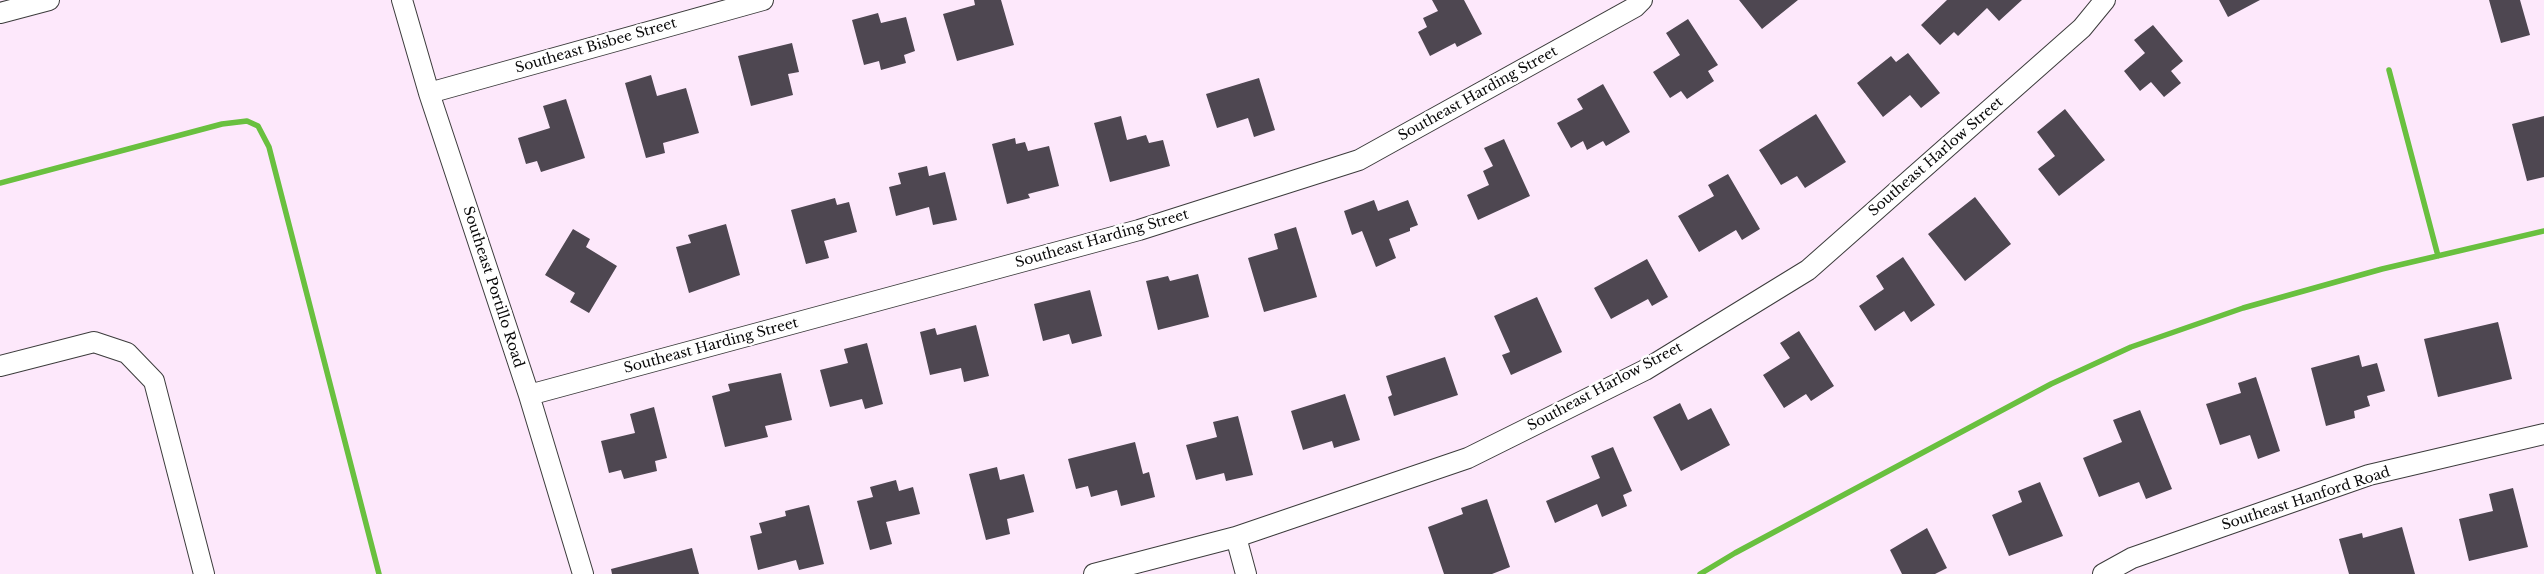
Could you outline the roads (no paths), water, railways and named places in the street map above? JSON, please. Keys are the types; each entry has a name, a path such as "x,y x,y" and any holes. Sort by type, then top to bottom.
{"street":[{"path":"0,12 49,0"},
{"name":"Southeast Portillo Road","path":"402,0 429,93 529,395 583,574"},
{"name":"Southeast Bisbee Street","path":"429,93 763,0"},
{"name":"Southeast Harding Street","path":"529,395 1139,230 1359,160 1635,7 1642,0"},
{"name":"Southeast Harlow Street","path":"1094,574 1236,537 1468,458 1645,370 1808,270 2082,28 2105,0"},
{"path":"0,366 94,342 127,353 154,381 204,574"},
{"name":"Southeast Hanford Road","path":"2103,574 2132,558 2369,475 2544,434"},
{"path":"1236,537 1246,574"}],"waterway":[{"path":"2389,70 2438,256"},
{"path":"0,183 222,124 247,121 258,126 269,147 379,574"},
{"path":"1700,574 1735,553 2051,384 2131,347 2243,308 2382,269 2544,231"}]}
